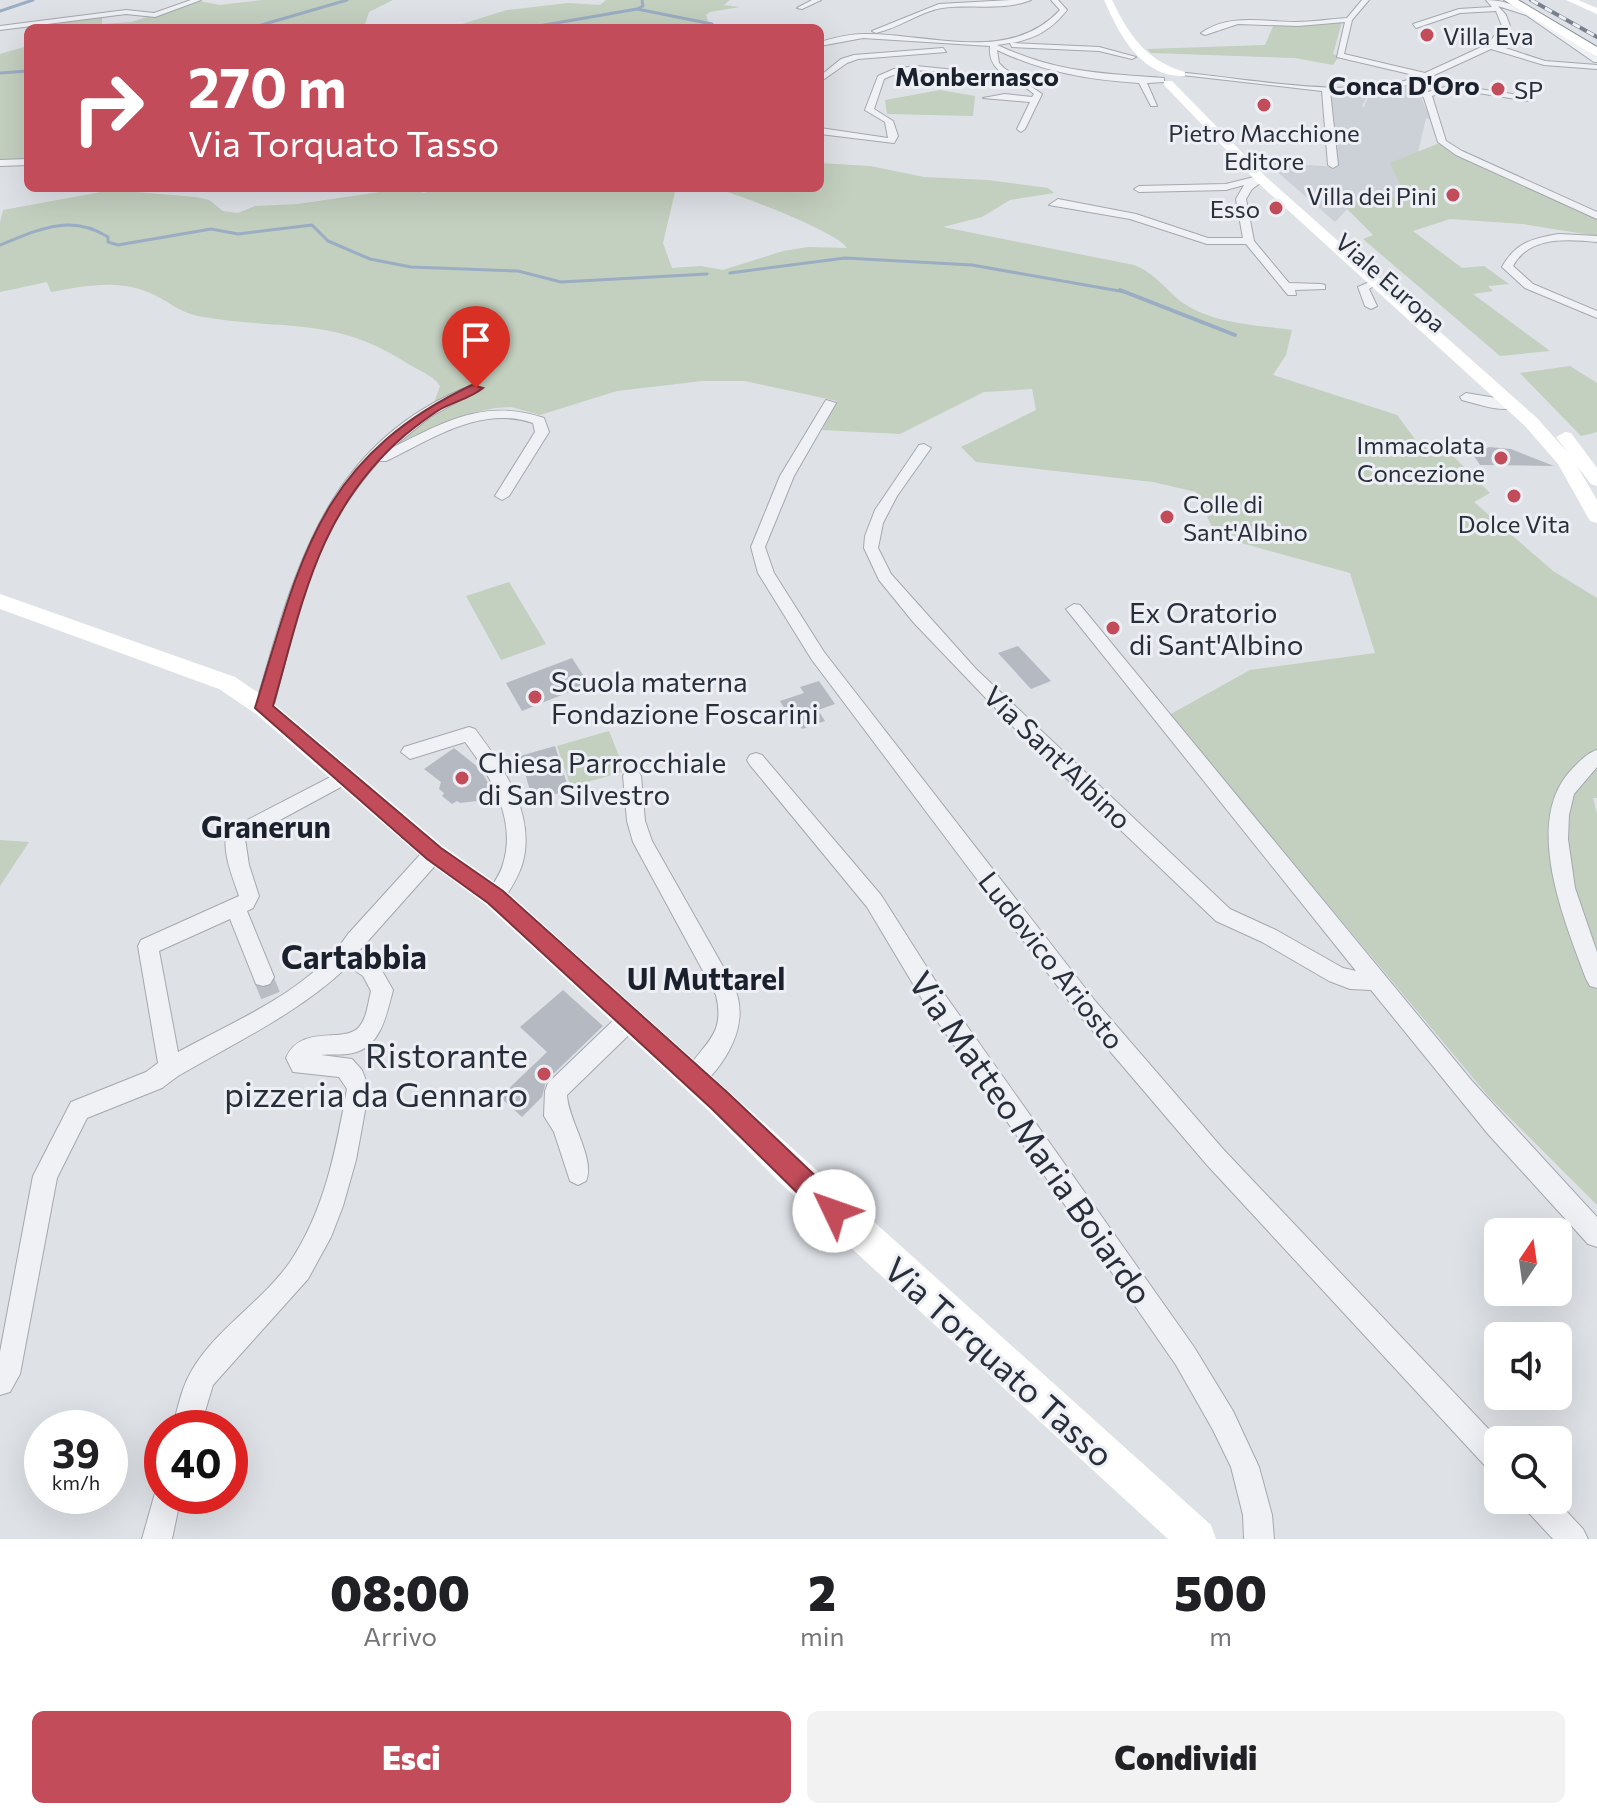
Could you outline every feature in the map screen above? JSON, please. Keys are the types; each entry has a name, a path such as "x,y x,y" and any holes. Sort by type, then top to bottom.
{"highway":[{"path":"1510,0 1597,53"}],"street":[{"path":"32,24 126,12 155,15 198,0"},
{"path":"800,8 818,0"},
{"path":"874,31 894,27 937,3 977,6 1028,0"},
{"path":"824,77 844,61 870,54 992,46 1049,26 1063,13 1062,7 1054,0"},
{"name":"Viale Europa","path":"1099,0 1119,43 1132,57 1177,79 1266,171 1551,421 1597,480"},
{"name":"Viale Europa","path":"1108,0 1130,44 1154,66 1177,79 1261,179 1514,405 1566,462 1597,517"},
{"path":"1366,0 1349,20 1340,55 1424,75"},
{"path":"1570,0 1596,12"},
{"path":"992,46 1055,72 1142,81 1218,77 1366,90 1414,81 1491,46 1506,26 1498,9 1490,1"},
{"path":"1490,1 1528,14 1597,60"},
{"path":"1416,26 1459,11 1498,9"},
{"path":"1205,33 1214,27 1240,22 1300,24 1349,20"},
{"path":"0,28 24,25"},
{"path":"824,43 869,36 992,46 1099,49 1132,57"},
{"path":"1099,49 1119,43"},
{"path":"992,46 991,52 999,68 1037,91 1036,100 1021,129"},
{"path":"1491,46 1544,63 1597,67"},
{"path":"824,132 891,141 894,136 889,121 869,110 881,78 893,72 914,69 952,72 956,77 938,86"},
{"path":"1142,81 1154,104"},
{"path":"1414,81 1427,95 1442,142 1597,216"},
{"path":"1427,95 1452,87 1529,99"},
{"path":"1326,88 1333,165"},
{"path":"987,98 1005,96 1036,100"},
{"path":"0,163 24,162"},
{"path":"1139,189 1226,187 1261,179"},
{"path":"1261,179 1248,187 1241,199 1249,241 1289,290 1321,287"},
{"path":"1054,205 1058,202 1098,208 1210,241 1249,241"},
{"path":"1597,240 1563,236 1533,243 1516,255 1507,267 1513,275 1540,292 1597,315"},
{"name":"Viale Europa","path":"1371,306 1363,287 1374,283"},
{"path":"264,708 304,574 327,519 354,479 400,433 434,408 476,388"},
{"path":"1466,397 1514,405"},
{"name":"Ludovico Ariosto","path":"830,403 787,476 758,547 766,573 818,656 1088,1009 1215,1157 1484,1444"},
{"path":"371,462 477,415 494,411 526,414 539,421 542,432 502,496"},
{"name":"Via Sant'Albino","path":"924,448 875,524 871,548 875,564 896,595 1000,703 1223,915 1270,936 1353,982 1376,980"},
{"name":"Via Torquato Tasso","path":"0,601 227,683 264,708 434,853 495,897 1197,1539"},
{"path":"1074,609 1129,681 1376,980 1563,1201 1597,1235"},
{"path":"410,752 469,734 494,765 518,835 513,865 495,897"},
{"path":"1597,757 1575,777 1565,794 1557,834 1577,928 1597,979"},
{"name":"Via Matteo Maria Boiardo","path":"756,760 874,901 930,992 1185,1356 1215,1406 1243,1466 1259,1513 1259,1539"},
{"path":"170,1068 148,946 246,902 249,896 239,865 235,835 346,776"},
{"path":"632,776 636,821 643,842 726,993 732,1010 723,1043 694,1079"},
{"path":"0,1382 7,1374 14,1349 45,1176 79,1110 154,1080 318,981 346,954 355,940 434,853"},
{"path":"235,907 263,977"},
{"path":"192,1410 202,1378 298,1271 333,1202 344,1164 358,1089 354,1078 344,1067 301,1065 297,1058 312,1048 357,1043 364,1040 372,1028 382,990 370,969 346,954"},
{"path":"578,1173 564,1126 556,1116 556,1091 630,1019"},
{"path":"157,1539 163,1514"},
{"path":"1549,1514 1573,1539"}],"shaded area":[{"path":"1410,84 1416,85 1430,119 1426,118 1407,201 1361,194 1335,222 1266,162 1337,167 1331,92 1367,97 1364,107 1368,97"}],"green space":[{"path":"262,0 393,0 369,12 365,24 102,24 131,22 199,1 220,5"},
{"path":"606,0 730,0 724,5 740,7 710,12 704,24 462,24 507,10 568,3 600,5"},
{"path":"102,17 102,24 54,24"},
{"path":"1342,22 1333,54 1339,56 1333,65 1295,58 1151,53 1147,49 1265,45 1274,24"},
{"path":"24,47 24,159 0,163 0,54"},
{"path":"940,90 975,96 973,116 887,114 885,100"},
{"path":"1442,142 1597,216 1597,236 1523,224 1450,219 1413,231 1462,268 1484,266 1509,284 1488,286 1493,291 1473,294 1550,351 1500,356 1363,239 1373,235 1347,209 1361,194 1407,200 1390,163"},
{"path":"824,163 870,166 924,177 988,180 1048,188 1054,193 1010,200 982,217 943,227 1134,265 1195,310 1236,322 1292,330 1286,355 1273,375 1397,415 1420,446 1449,452 1490,493 1474,502 1553,571 1597,598 1597,798 1593,798 1597,814 1597,1205 1490,1098 1169,715 1250,670 1375,653 1350,573 1216,536 1196,492 1153,482 976,462 961,447 1036,410 1032,389 984,392 900,434 822,430 837,401 745,381 702,381 617,391 540,415 511,407 495,408 472,413 400,445 395,444 435,400 440,386 424,372 379,347 353,337 304,327 198,316 184,312 148,292 125,286 87,286 51,292 47,282 0,292 0,222 3,210 101,192 196,197 209,200 223,211 238,213 255,206 298,204 380,192 675,192 663,243 672,268 701,266 723,270 783,251 808,247 847,248 826,233 727,192 824,192"},
{"path":"1570,366 1597,383 1597,432 1581,436 1520,373"},
{"path":"509,582 546,644 501,660 466,596"},
{"path":"609,731 625,771 571,787 557,746"},
{"path":"0,840 29,842 0,886"}],"building":[{"name":"Immacolata Concezione","path":"1489,447 1511,449 1554,466 1480,465 1474,456"},
{"path":"1018,646 1051,681 1031,689 998,653"},
{"name":"Scuola materna Fondazione Foscarini","path":"572,658 589,684 522,711 506,683"},
{"path":"819,681 835,704 818,710 825,721 802,729 799,723 794,724 780,701 804,693 800,687"},
{"path":"555,746 569,790 533,801 520,756"},
{"name":"Chiesa Parrocchiale di San Silvestro","path":"454,748 479,768 490,786 488,793 477,801 452,804 442,796 444,793 439,789 441,782 424,769"},
{"name":"Ristorante pizzeria da Gennaro","path":"563,990 603,1026 546,1081 542,1097 522,1117 500,1097 547,1052 520,1027"}],"waterway":[{"path":"0,11 33,0"},
{"path":"265,24 347,0"},
{"path":"637,9 643,6 642,0"},
{"path":"550,24 637,9"},
{"path":"637,9 712,24"},
{"path":"0,73 24,71"},
{"path":"0,245 54,226 67,225 94,230 108,237 108,242 118,245 211,229 238,234 312,225 328,241 370,259 411,267 518,271 561,282 707,274"},
{"path":"730,273 845,258 972,265 1125,292"},
{"path":"1120,290 1235,335"}],"tunnel":[{"path":"263,977 276,1009"}],"railway":[{"path":"1531,0 1597,37"}],"place":[{"name":"Villa Eva","path":"1427,35"},
{"name":"SP","path":"1498,89"},
{"name":"Pietro Macchione Editore","path":"1264,105"},
{"name":"Villa dei Pini","path":"1453,195"},
{"name":"Esso","path":"1276,208"},
{"name":"Immacolata Concezione","path":"1501,458"},
{"name":"Dolce Vita","path":"1514,496"},
{"name":"Colle di Sant'Albino","path":"1167,517"},
{"name":"Ex Oratorio di Sant'Albino","path":"1113,628"},
{"name":"Scuola materna Fondazione Foscarini","path":"535,697"},
{"name":"Chiesa Parrocchiale di San Silvestro","path":"462,778"},
{"name":"Ristorante pizzeria da Gennaro","path":"544,1074"}],"district":[{"name":"Monbernasco","path":"977,75"},
{"name":"Conca D'Oro","path":"1404,84"},
{"name":"Granerun","path":"266,825"},
{"name":"Cartabbia","path":"354,956"},
{"name":"Ul Muttarel","path":"706,977"}],"route":[{"path":"476,388 434,408 400,433 354,479 340,499 327,519 304,574 264,708 434,853 495,897 720,1101 834,1211"}]}
